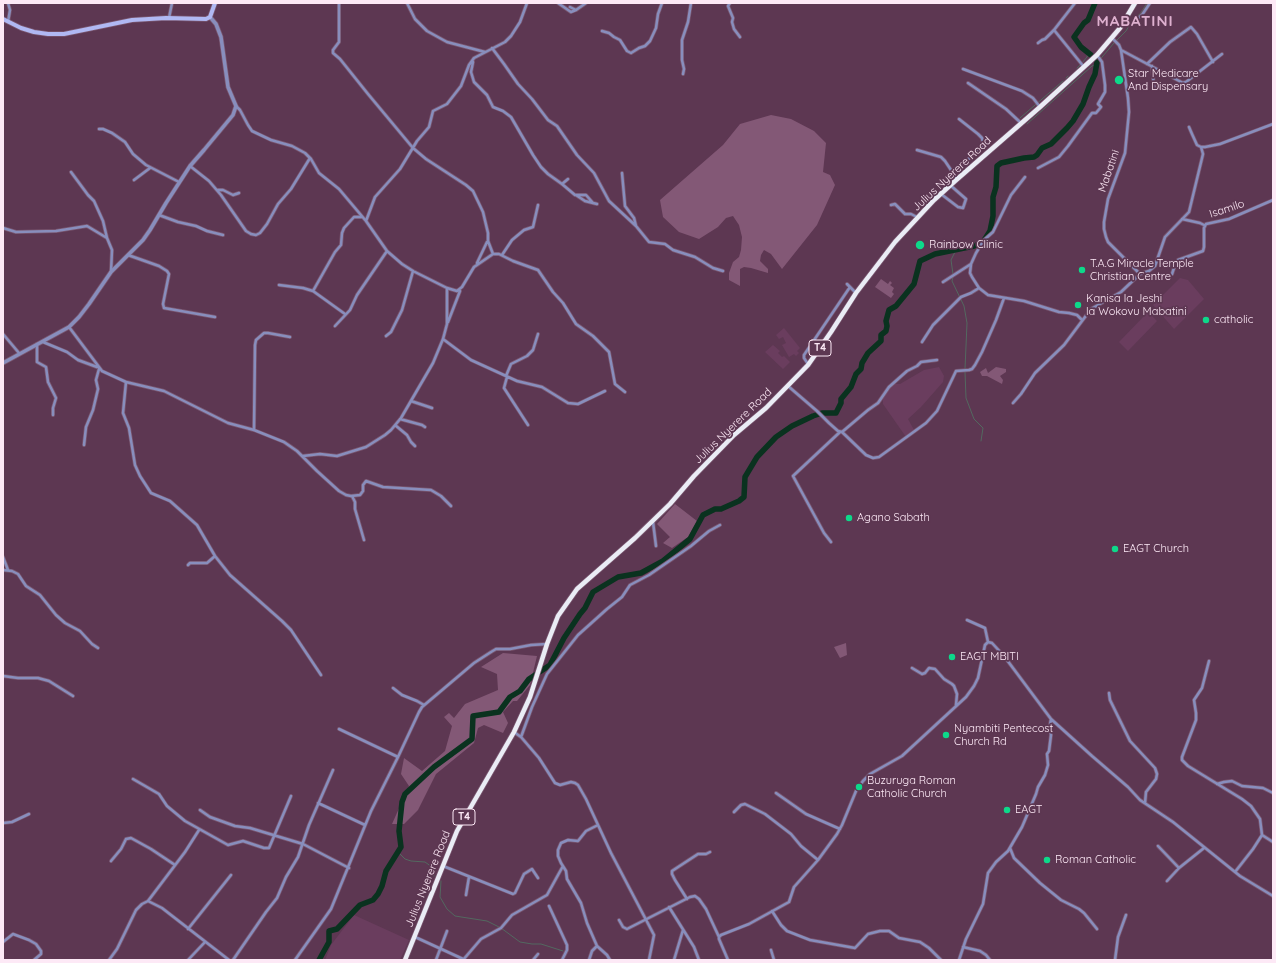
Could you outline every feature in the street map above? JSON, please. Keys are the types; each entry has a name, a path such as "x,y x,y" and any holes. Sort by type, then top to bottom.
{"highway":[{"name":"Julius Nyerere Road","path":"405,960 454,838 467,812 522,716 558,616 577,589 653,521 734,435 766,408 808,365 875,266 918,218 950,185 1021,123 1038,104 1084,67 1099,57 1135,3"}],"main road":[{"path":"3,20 34,32 64,34 132,20 169,18 208,19 215,3"}],"street":[{"path":"8,3 10,10 8,22"},
{"path":"169,18 172,3"},
{"path":"339,3 339,42 333,50 333,53 343,63 413,148 426,159 473,191 483,212 488,232 488,241 493,254"},
{"path":"407,3 415,19 427,31 447,42 485,52"},
{"path":"366,221 375,197 397,173 417,140 429,127 433,111 447,104 461,86 469,65 474,58 505,42 514,33 525,12 527,3"},
{"path":"558,3 571,12 586,3"},
{"path":"602,31 609,33 620,40 627,51 631,53 645,46 650,41 656,28 658,14 662,3"},
{"path":"683,74 682,40 688,22 691,3"},
{"path":"730,3 728,6 733,18 732,22 734,29 740,37"},
{"path":"1038,43 1045,39 1054,30 1075,3"},
{"path":"1136,20 1142,15 1150,3"},
{"path":"570,7 576,10"},
{"path":"210,17 216,24 221,37 227,82 236,106 240,110 252,131 271,140 292,146 305,153 310,158 319,173 339,189 366,221 387,252 413,271 447,288 455,291 460,290"},
{"path":"1147,64 1170,42 1191,26 1213,62"},
{"path":"1054,30 1084,67"},
{"name":"Mabatini","path":"1112,38 1119,45 1121,50 1128,98 1128,137 1125,153 1108,199 1104,229 1108,242 1140,274"},
{"path":"492,48 518,84 548,120 557,126 577,155 594,173 609,201 636,226 651,243 665,244 673,250 695,257 713,268 723,271"},
{"path":"1121,50 1183,83 1222,54"},
{"path":"1038,168 1059,157 1092,113 1096,113 1101,107 1098,104 1104,96 1105,88 1104,67 1099,57"},
{"path":"474,58 471,66 474,82 487,95 493,107 503,111 511,117 541,167 575,195 585,201 597,204"},
{"path":"1152,66 1154,87"},
{"path":"963,69 1022,91 1038,104"},
{"path":"968,83 1006,109 1021,123"},
{"path":"3,363 68,327 79,317 90,304 111,272 143,240 190,166 232,115 236,106"},
{"path":"953,174 984,143 982,138 959,119"},
{"path":"1201,147 1220,144 1273,124"},
{"path":"1013,403 1021,394 1034,373 1064,345 1091,309 1121,292 1140,274 1149,271 1155,266 1162,241 1189,212 1193,198 1203,154 1201,147 1195,141 1189,127"},
{"path":"99,129 108,131 125,142 133,154 150,168 179,182"},
{"path":"979,148 984,156"},
{"path":"917,150 941,157 946,161 957,179"},
{"path":"190,166 209,181 217,190 246,231 256,235 260,233 267,224 278,204 291,189 310,158"},
{"path":"134,180 150,168"},
{"path":"71,172 97,206 104,221 107,238 112,250 111,272"},
{"path":"622,173 624,202 634,218 636,226"},
{"path":"1025,178 1011,195 993,232 984,240 971,264 970,273 972,278 979,288 988,295 1024,302 1058,312 1077,315 1082,320"},
{"path":"562,184 568,179"},
{"path":"941,194 959,208 963,208 966,199 950,185"},
{"path":"217,190 224,190 233,195 239,193"},
{"path":"575,195 586,195 593,203"},
{"name":"Isamilo","path":"1172,274 1178,260 1203,251 1204,225 1229,219 1273,200"},
{"path":"891,204 895,204 905,214 911,214 918,218"},
{"path":"502,255 512,240 524,230 533,227 538,205"},
{"path":"159,215 223,235"},
{"path":"313,291 335,252 341,245 344,228 354,217 362,217"},
{"path":"1182,219 1204,225"},
{"path":"3,228 16,232 56,231 87,226 107,238"},
{"path":"302,456 320,454 337,456 361,449 385,435 395,425 433,363 444,339 447,324 460,290 477,264 488,241"},
{"path":"335,326 350,310 357,295 387,252"},
{"path":"477,264 493,254 502,255 539,272 563,303 576,324 593,336 607,349 610,355 615,384 625,392"},
{"path":"128,255 160,266 167,271 169,274 163,304 164,308 215,317"},
{"path":"943,282 971,264"},
{"path":"386,336 391,332 402,310 413,271"},
{"path":"847,284 856,293"},
{"path":"279,285 303,288 313,291 345,314"},
{"path":"808,365 804,355 850,287"},
{"path":"447,288 447,324"},
{"path":"922,342 933,325 961,297 979,288"},
{"path":"788,386 866,455 873,458 879,457 926,423 937,411 945,396 952,376 956,371 972,369 982,352 1004,298"},
{"path":"68,327 99,368"},
{"path":"254,430 256,340 264,333 290,337"},
{"path":"3,334 19,353"},
{"path":"528,425 504,388 504,383 511,364 527,356 534,348 538,334"},
{"path":"444,339 467,358 517,381 542,387 568,403 578,404 605,391"},
{"path":"42,341 67,352 78,360 99,368 126,382 164,391 228,423 254,430 284,442 302,456 339,491 346,495 360,495 363,491 364,483 367,481 383,487 431,490 441,496 451,506"},
{"path":"37,344 37,362 46,367 48,382 56,398 53,408 53,415"},
{"path":"831,542 824,533 792,476 841,432 878,403 889,387 906,371 917,366 921,362 938,360"},
{"path":"84,445 86,427 93,410 98,389 96,380 99,368"},
{"path":"126,382 123,413 129,428 135,466 151,493 170,501 197,525 215,556 230,575 291,630 321,675"},
{"path":"411,401 432,408"},
{"path":"400,419 425,427"},
{"path":"395,425 407,435 415,446"},
{"path":"352,496 356,502 355,509 364,540"},
{"path":"653,521 656,546"},
{"path":"521,737 546,674 578,635 622,597 630,586 649,575 691,546 709,531 720,525"},
{"path":"188,565 190,563 206,563 215,556"},
{"path":"3,557 8,570"},
{"path":"3,570 8,570 18,574 26,586 40,595 56,615 65,623 80,631 92,644 98,648"},
{"path":"719,937 789,902 794,887 818,860 840,829 856,791 863,781 870,774 902,756 966,696 974,686 978,678 985,645 988,642 985,628 967,620"},
{"path":"988,642 992,643 1004,656 1051,719 1145,803 1173,822 1235,872 1273,896"},
{"path":"295,960 330,909 349,868 365,825 419,712 424,705 474,663 496,649 510,649 547,644"},
{"path":"1208,661 1202,688 1194,700 1196,720 1182,760 1188,766 1242,799 1251,806 1260,819 1262,835 1235,872"},
{"path":"912,668 924,674 929,668 933,668 938,671 944,679 952,684 956,694 956,705"},
{"path":"3,676 38,678 49,681 73,696"},
{"path":"394,688 402,695 424,705"},
{"path":"1109,693 1110,700 1130,741 1155,768 1157,774 1156,779 1146,792 1145,803"},
{"path":"959,960 963,947 983,904 988,873 1009,848 1026,820 1038,787 1047,770 1047,754 1049,751 1051,735 1051,719"},
{"path":"339,729 398,757"},
{"path":"514,732 521,737 546,767 555,783 560,785 571,782 578,785 611,853 647,919 655,937 650,960"},
{"path":"233,960 277,898 296,861 309,824 333,770"},
{"path":"133,779 159,794 167,806 185,821 225,844 243,841 264,848 269,848 291,796"},
{"path":"1217,784 1232,781 1242,786 1263,788 1273,793"},
{"path":"776,793 806,814 840,829"},
{"path":"318,802 365,825"},
{"path":"734,812 745,804 765,814 792,834 801,846 818,860"},
{"path":"200,810 210,817 235,826 250,828 303,844 349,868"},
{"path":"3,822 12,822 29,814"},
{"path":"598,824 586,831 578,841 568,840 561,844 558,850 558,856 566,870 567,879 581,903 597,946 607,955 610,960"},
{"path":"109,960 117,949 136,910 148,901 175,866 199,830"},
{"path":"1262,835 1273,842"},
{"path":"111,861 126,839 131,838 151,848 175,866"},
{"path":"1158,846 1179,868"},
{"path":"1009,848 1014,858 1040,883 1061,900 1084,913 1097,929"},
{"path":"1167,882 1179,868 1204,848"},
{"path":"686,899 675,880 672,871 698,854 706,854 710,852"},
{"path":"442,866 513,894 515,893 524,874 532,869 538,878"},
{"path":"415,937 463,960 481,939 501,928 512,915 547,895 563,866"},
{"path":"188,929 231,875"},
{"path":"466,895 469,877"},
{"path":"619,920 627,929 686,899 693,896 699,898 709,915 728,960"},
{"path":"148,901 162,908 229,960"},
{"path":"549,906 567,945 567,950 562,960"},
{"path":"669,907 694,947 698,960"},
{"path":"772,911 787,931 810,940 855,948 868,934 880,931 889,931 899,938 920,942 929,948 941,960"},
{"path":"1115,960 1118,937 1126,915"},
{"path":"674,960 683,929"},
{"path":"436,960 447,931"},
{"path":"3,942 9,935 15,934 32,941 40,948 42,952 34,960"},
{"path":"188,960 205,942"},
{"path":"589,960 592,951 597,946"},
{"path":"963,947 980,951 990,960"},
{"path":"771,950 774,960"},
{"path":"534,960 538,954"}],"shaded area":[{"path":"771,115 791,119 814,131 826,143 823,172 830,175 835,185 817,225 782,269 771,254 764,250 760,261 768,269 768,273 744,267 740,269 740,286 729,280 729,273 733,262 739,257 742,237 739,225 733,216 726,218 718,227 699,239 679,232 663,217 660,200 723,145 740,124"},
{"path":"1180,278 1188,280 1204,299 1174,329 1153,305"},
{"path":"881,279 888,284 890,281 892,283 890,285 894,288 892,292 894,294 891,298 875,287"},
{"path":"1148,312 1157,321 1128,351 1119,342"},
{"path":"784,328 800,348 797,351 799,353 796,356 794,354 789,357 782,345 786,343 783,337 779,339 776,335"},
{"path":"773,345 780,351 778,353 782,357 784,356 790,362 783,369 765,352"},
{"path":"939,367 944,376 943,382 908,419 914,430 906,437 883,404 883,394 894,384 900,384 924,370"},
{"path":"996,367 1006,369 1006,372 1000,376 1003,380 1002,384 987,376 982,376 980,372 986,368 988,373"},
{"path":"675,504 697,521 688,537 672,548 663,543 670,537 657,524"},
{"path":"846,643 847,655 840,658 834,647"},
{"path":"503,653 537,656 530,685 517,701 513,701 503,712 508,723 503,733 484,725 478,728 474,743 436,774 418,810 404,824 392,824 409,786 401,774 404,758 422,771 445,751 452,726 444,717 449,713 454,718 465,704 498,690 497,674 481,667"},
{"path":"354,915 409,940 400,960 325,960 331,945"}],"waterway":[{"path":"1091,55 1081,47 1074,37 1088,20 1095,3"},
{"path":"1117,40 1126,31 1133,19 1140,14 1147,3"},
{"path":"1097,63 1114,43"},
{"path":"1082,63 1087,57 1088,53"},
{"path":"319,960 329,942 329,931 337,929 360,905 373,900 378,894 386,871 401,847 399,831 402,802 405,794 434,767 472,739 473,716 499,712 510,697 520,691 529,679 550,665 564,638 585,608 593,592 618,577 641,573 663,561 690,539 703,515 715,509 721,509 739,501 744,497 745,477 757,457 776,437 792,426 813,416 822,413 836,413 841,403 841,399 851,387 856,374 861,369 862,363 868,353 881,341 881,335 886,331 886,321 889,310 896,306 914,284 920,261 935,254 974,246 983,242 990,231 993,216 993,197 996,187 997,166 1001,163 1034,157 1042,148 1051,144 1067,128 1083,104 1095,74 1097,62"},
{"path":"1027,124 1092,66 1097,64"},
{"path":"1077,68 1080,65"},
{"path":"1020,118 1063,81"},
{"path":"953,274 951,260 957,248"},
{"path":"953,277 952,281 964,306 967,323 965,369"},
{"path":"965,372 966,398 974,419 983,428 981,441"},
{"path":"398,852 405,859 425,862 432,867 434,876"},
{"path":"441,881 440,897 447,909 455,916 487,921 501,928 520,942 541,944 563,951"}],"place":[{"name":"Star Medicare And Dispensary","path":"1119,80"},
{"name":"Rainbow Clinic","path":"920,245"},
{"name":"T.A.G Miracle Temple Christian Centre","path":"1082,270"},
{"name":"Kanisa la Jeshi la Wokovu Mabatini","path":"1078,305"},
{"name":"catholic","path":"1206,320"},
{"name":"Agano Sabath","path":"849,518"},
{"name":"EAGT Church","path":"1115,549"},
{"name":"EAGT MBITI","path":"952,657"},
{"name":"Nyambiti Pentecost Church Rd","path":"946,735"},
{"name":"Buzuruga Roman Catholic Church","path":"859,787"},
{"name":"EAGT","path":"1007,810"},
{"name":"Roman Catholic","path":"1047,860"}],"district":[{"name":"MABATINI","path":"1135,21"}]}
